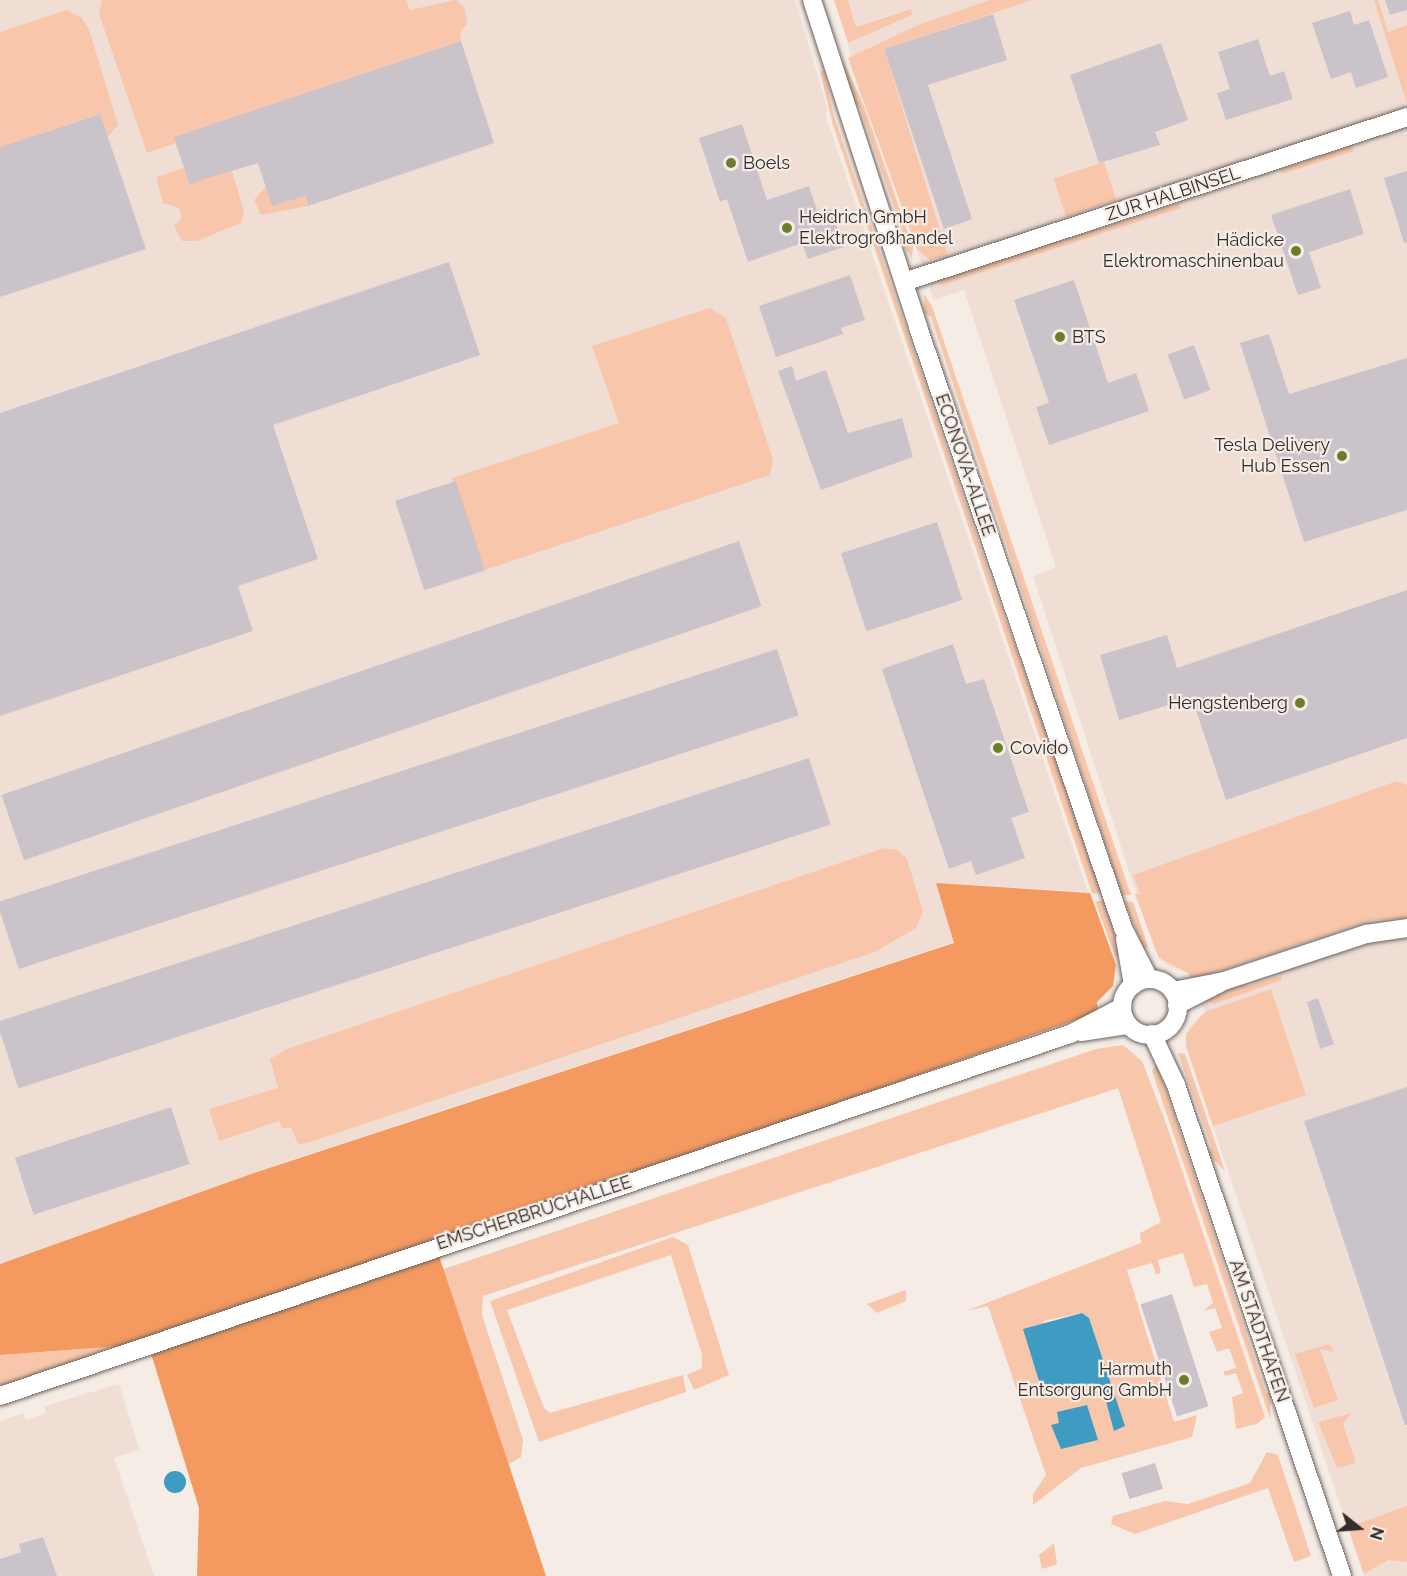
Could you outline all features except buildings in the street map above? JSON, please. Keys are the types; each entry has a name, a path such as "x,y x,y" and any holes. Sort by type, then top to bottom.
{"street":[{"name":"ECONOVA-ALLEE","path":"812,0 904,282 1141,982"},
{"name":"ZUR HALBINSEL","path":"904,282 1407,117"},
{"path":"1175,998 1159,1032 1128,1025 1122,1007 1141,982 1175,998 1366,934 1407,928"},
{"name":"EMSCHERBRUCHALLEE","path":"0,1396 1070,1034 1122,1007"},
{"name":"EMSCHERBRUCHALLEE","path":"1070,1034 1128,1025"},
{"name":"AM STADTHAFEN","path":"1159,1032 1342,1576"}],"shaded area":[{"path":"0,0 795,0 827,107 826,117 1088,892 937,883 954,942 259,1171 0,1264"},
{"path":"102,0 406,0 410,10 456,0 464,7 467,24 460,32 461,41 174,137 176,143 147,153 99,14"},
{"path":"834,0 848,0 856,27 911,9 912,15 848,43"},
{"path":"848,0 1407,0 1407,1576 1364,1576 1186,1046 1190,1026 1205,1011 1188,973 1166,965 1155,951 1033,576 1056,567 964,290 934,300 867,103 860,97 848,43 910,9 856,27"},
{"path":"990,0 1033,0 884,49 948,256 930,260 917,249 848,58 918,25"},
{"path":"1374,0 1378,0 1388,32 1407,25 1407,104"},
{"path":"67,10 81,17 89,29 118,125 108,137 99,114 0,147 0,32"},
{"path":"843,61 864,106 913,247 912,258 902,244 905,239 860,108 852,100 839,62"},
{"path":"824,70 834,116 995,590 1103,894 1092,893 833,125 820,72"},
{"path":"1352,146 1354,151 1282,174 1280,170"},
{"path":"1104,162 1116,200 1066,216 1054,178"},
{"path":"184,168 232,171 244,211 241,223 197,241 182,241 174,226 182,218 179,208 163,203 156,177"},
{"path":"266,187 272,206 306,196 308,206 261,215 254,200"},
{"path":"1179,204 1181,208 942,285 933,280"},
{"path":"924,294 932,306 1131,895 1122,895 931,317 924,313"},
{"path":"710,308 726,318 773,459 770,475 485,570 452,478 619,423 592,346"},
{"path":"1397,781 1407,785 1407,918 1371,920 1192,980 1188,973 1159,958 1135,894 1140,894 1133,875"},
{"path":"884,848 898,850 907,859 923,912 916,928 875,952 307,1143 298,1144 291,1127 282,1129 279,1121 219,1141 209,1109 278,1088 270,1059 287,1049"},
{"path":"936,883 1090,893 1116,965 1113,986 1097,1002 1098,1012 435,1244 546,1576 197,1576 199,1508 148,1344 0,1355 0,1264 257,1172 954,943"},
{"path":"1095,901 1105,901 1121,958 1115,956"},
{"path":"1124,901 1133,902 1148,946 1144,950"},
{"path":"1281,976 1282,980 1214,1004 1203,1000 1237,984 1247,986"},
{"path":"1271,989 1306,1095 1213,1126 1186,1046 1186,1034 1205,1012"},
{"path":"1123,1045 1142,1061 1167,1126 1265,1417 1257,1424 1236,1429 1232,1397 1243,1393 1236,1373 1225,1376 1223,1372 1236,1368 1229,1348 1217,1352 1209,1332 1222,1328 1215,1308 1203,1311 1213,1303 1207,1284 1194,1287 1183,1253 1158,1260 1161,1273 1156,1274 1152,1263 1127,1270 1174,1422 1197,1415 1192,1437 1081,1468 1033,1505 1033,1494 1046,1475 988,1306 966,1311 1141,1243 1140,1233 1161,1222 1118,1088 483,1296 482,1315 523,1440 521,1457 507,1465 441,1270 1096,1049","holes":["1082,1313 1089,1318 1114,1430 1102,1388 1091,1384 1043,1321"]},
{"path":"1178,1053 1185,1054 1225,1171 1209,1155 1211,1146"},
{"path":"1157,1062 1266,1393 1271,1392 1270,1418 1152,1071"},
{"path":"673,1237 688,1245 729,1375 694,1390 687,1375 702,1368 702,1355 671,1255 507,1310 544,1408 550,1413 683,1375 686,1392 539,1442 490,1301"},
{"path":"906,1290 906,1301 877,1313 867,1304"},
{"path":"148,1344 0,1402 0,1355"},
{"path":"1329,1344 1334,1352 1320,1349 1338,1400 1314,1408 1295,1354"},
{"path":"119,1384 139,1449 114,1458 154,1576 0,1576 0,1421 23,1413 26,1420 46,1413 44,1406"},
{"path":"1352,1413 1343,1424 1356,1463 1337,1468 1318,1422"},
{"path":"1267,1452 1278,1455 1311,1556 1294,1562 1268,1488 1135,1534 1111,1524 1113,1516 1165,1501 1188,1504 1250,1483"},
{"path":"1407,1506 1407,1562 1388,1560 1364,1574 1348,1527"},
{"path":"1054,1543 1057,1564 1042,1569 1039,1555"}],"water":[{"path":"1082,1313 1089,1318 1125,1426 1114,1431 1102,1387 1091,1384 1043,1394 1023,1329"},
{"path":"1087,1405 1098,1440 1061,1449 1051,1425 1059,1423 1057,1412"},
{"path":"171,1471 179,1471 186,1478 186,1486 179,1493 171,1493 164,1486 164,1478"}],"place":[{"name":"Boels","path":"731,163"},
{"name":"Heidrich GmbH Elektrogroßhandel","path":"787,228"},
{"name":"Hädicke Elektromaschinenbau","path":"1296,251"},
{"name":"BTS","path":"1060,337"},
{"name":"Tesla Delivery Hub Essen","path":"1342,456"},
{"name":"Hengstenberg","path":"1300,703"},
{"name":"Covido","path":"998,748"},
{"name":"Harmuth Entsorgung GmbH","path":"1184,1380"}]}
